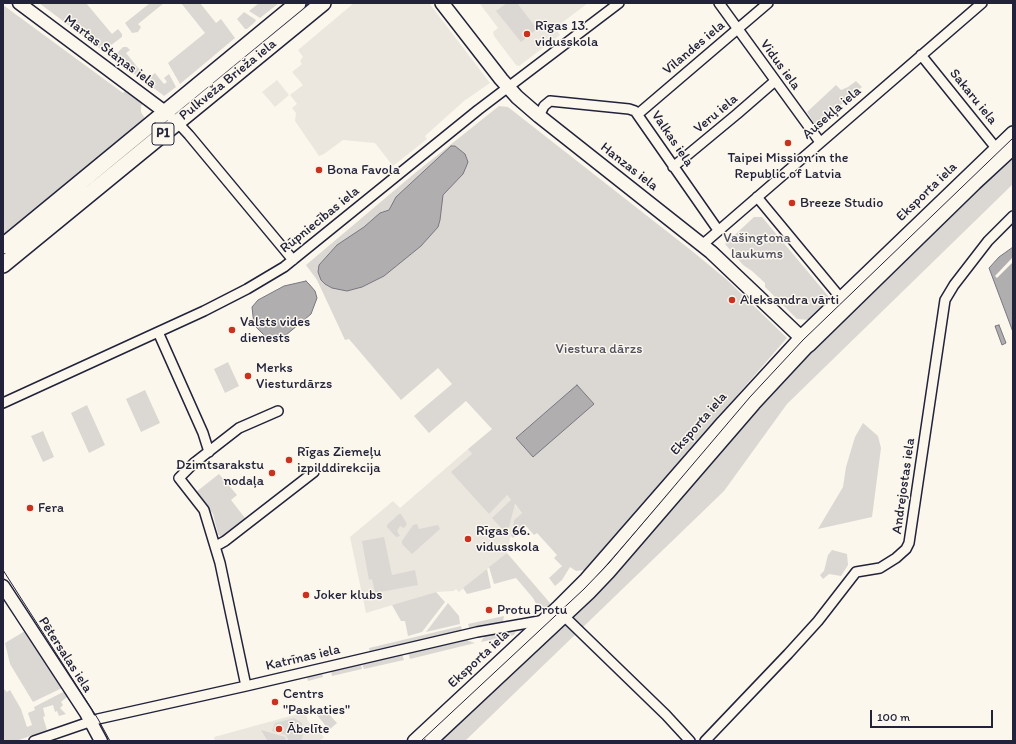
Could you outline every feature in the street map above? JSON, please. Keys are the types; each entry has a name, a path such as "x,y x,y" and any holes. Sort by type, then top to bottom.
{"main road":[{"name":"Pulkveža Brieža iela","path":"3,246 298,3"},
{"name":"Pulkveža Brieža iela","path":"3,265 323,3"},
{"name":"Hanzas iela","path":"442,3 508,88 539,116 702,245 805,341"},
{"name":"Eksporta iela","path":"805,341 844,303 975,183 1004,151 1013,133"}],"street":[{"name":"Martas Staņas iela","path":"19,3 165,112"},
{"name":"Rūpniecības iela","path":"3,403 158,332 264,280 293,260 478,110 619,3"},
{"name":"Vidus iela","path":"719,3 733,21 737,30 820,142"},
{"name":"Vīlandes iela","path":"638,114 768,3"},
{"name":"Ausekļa iela","path":"702,245 982,3"},
{"name":"Sakaru iela","path":"921,55 1004,151"},
{"name":"Veru iela","path":"673,167 775,82"},
{"name":"Valkas iela","path":"539,116 544,106 550,101 629,109 635,111 718,230"},
{"path":"165,112 177,122 293,260"},
{"path":"757,197 844,303"},
{"name":"Andrejostas iela","path":"704,741 818,621 856,572 880,568 896,558 910,543 945,300 954,285 988,241 1013,216"},
{"path":"158,332 203,432 209,452"},
{"name":"Eksporta iela","path":"414,741 544,620 586,578 722,422 805,341"},
{"name":"Eksporta iela","path":"431,741 530,633 556,625 609,572 754,404 805,341"},
{"path":"246,686 216,546 204,510 179,478 194,463 239,428 278,411"},
{"path":"216,546 225,541 314,472"},
{"name":"Pētersalas iela","path":"3,586 90,721 101,741"},
{"path":"544,620 551,620 556,625"},
{"path":"567,620 666,715 690,741"},
{"name":"Katrīnas iela","path":"34,741 90,721 477,632 530,633"}],"shaded area":[{"path":"354,3 429,3 490,83 464,101 425,136 427,139 393,166 375,143 343,140 319,156 295,121 296,113 292,108 297,104 290,95 303,85 292,72 302,64 300,61 303,57 298,50"},
{"name":"Rīgas 13. vidusskola","path":"588,3 555,28 560,35 519,66 516,65 494,36 493,32 498,28 480,4"},
{"path":"277,80 289,95 275,107 262,92"},
{"path":"451,146 455,146 465,154 468,162 463,174 443,195 438,227 421,246 384,276 362,287 347,291 332,288 325,284 321,280 318,272 319,265 337,245 364,227 380,213 389,210 396,197"},
{"path":"1013,247 1013,332 989,268 999,257"},
{"path":"306,281 315,291 317,298 311,314 286,335 268,339 254,325 252,307 258,300 284,286"},
{"path":"999,325 1006,343 1002,345 995,326"},
{"path":"577,385 594,404 533,457 516,438"},
{"path":"468,449 522,513 514,520 507,553 459,592 456,589 454,591 436,592 366,613 350,537 393,501 400,508"},
{"name":"Ābelīte","path":"305,712 308,721 324,737 320,741 215,741 214,737"}],"green space":[{"path":"39,3 86,3 112,34 118,29 122,34 122,37 103,51"},
{"path":"150,3 164,3 138,24 141,27 138,32 132,33 125,23"},
{"path":"181,3 200,3 216,23 221,19 235,38 180,84 168,63 205,33"},
{"path":"259,3 279,3 260,18 249,11"},
{"path":"306,3 312,3 192,102 243,55"},
{"path":"507,3 517,3 537,29 521,42 496,11"},
{"path":"3,5 123,93 126,90 143,103 141,106 141,112 146,120 3,239"},
{"path":"244,12 256,20 247,29 245,29 237,19"},
{"path":"236,43 235,46 174,97 167,100"},
{"path":"123,47 127,47 130,50 126,53 147,79 155,73 164,84 167,82 164,78 169,74 176,87 164,96 114,59"},
{"path":"856,81 862,87 816,126 807,112 836,85 841,90"},
{"name":"Viestura dārzs","path":"499,106 508,107 692,251 726,279 787,338 585,570 576,571 570,567 562,580 555,586 549,578 562,566 554,558 557,555 537,533 534,535 526,526 513,538 511,536 514,520 522,513 515,504 509,527 504,531 492,518 511,500 507,495 489,514 451,472 472,454 468,449 492,429 466,401 429,433 414,416 452,384 438,368 401,400 349,339 345,340 317,280 306,265 415,173"},
{"path":"1013,155 1013,184 787,404 724,491 465,741 438,741 609,582 759,404 973,190"},
{"name":"Vašingtona laukums","path":"754,217 762,217 829,297 827,304 810,320 797,319 765,287 765,283 743,265 725,244"},
{"path":"228,362 239,386 225,393 214,369"},
{"path":"145,390 160,423 141,432 126,399"},
{"path":"87,405 105,445 89,453 71,413"},
{"path":"863,423 878,436 881,448 872,517 818,529 843,487 846,467 855,437"},
{"path":"43,431 54,457 43,462 31,436"},
{"path":"219,474 237,495 231,500 245,518 221,537 218,534 213,514 196,492"},
{"path":"399,514 401,514 407,524 404,528 400,526 397,531 400,536 396,537 387,525"},
{"path":"417,524 419,529 438,525 440,529 412,554 402,544 402,541 413,525"},
{"path":"384,537 392,575 415,570 418,585 375,593 372,579 369,580 362,541"},
{"path":"832,550 847,554 848,565 841,576 829,574 823,579 820,575 824,571 828,555"},
{"path":"507,553 550,603 551,606 548,609 540,611 533,598 516,578 494,584 489,567"},
{"path":"487,569 491,588 467,594 463,588"},
{"path":"436,592 445,602 422,632 408,636 405,621 401,621 392,605"},
{"path":"448,603 459,616 460,624 426,632"},
{"path":"504,616 503,622 470,630 468,624"},
{"path":"461,626 462,632 370,653 369,648"},
{"path":"516,630 514,635 481,642 487,635"},
{"path":"25,631 62,688 33,702 10,664 5,643"},
{"path":"466,640 475,643 410,659 408,653"},
{"path":"402,654 404,660 364,669 362,664"},
{"path":"361,664 362,669 332,676 331,671"},
{"path":"322,673 323,677 308,681 307,677"},
{"path":"4,689 7,692 10,690 21,709 27,727 32,725 28,713 35,710 34,707 65,691 68,696 61,702 63,705 60,708 66,714 59,716 57,711 55,712 53,705 43,708 45,716 43,717 47,730 16,741 3,741"},
{"path":"320,710 327,712 337,723 329,730 317,715"},
{"path":"294,718 302,723 303,735 301,741 289,741 286,735 272,731 275,723"},
{"path":"261,730 285,737 286,739 282,741 268,741"}],"pier":[{"path":"1013,257 1013,262 997,278 995,276"}],"tram line":[{"path":"421,741 584,589 609,563 750,397 803,340 1013,138"},
{"path":"3,570 98,719 110,741"}],"place":[{"name":"Rīgas 13. vidusskola","path":"527,34"},
{"name":"Taipei Mission in the Republic of Latvia","path":"788,143"},
{"name":"Bona Favola","path":"319,170"},
{"name":"Breeze Studio","path":"792,203"},
{"name":"Aleksandra vārti","path":"732,300"},
{"name":"Valsts vides dienests","path":"232,330"},
{"name":"Merks Viesturdārzs","path":"248,376"},
{"name":"Rīgas Ziemeļu izpilddirekcija","path":"289,460"},
{"name":"Dzimtsarakstu nodaļa","path":"272,473"},
{"name":"Fera","path":"30,508"},
{"name":"Rīgas 66. vidusskola","path":"468,539"},
{"name":"Joker klubs","path":"306,595"},
{"name":"Protu Protu","path":"489,610"},
{"name":"Centrs \"Paskaties\"","path":"275,702"},
{"name":"Ābelīte","path":"279,729"}]}
